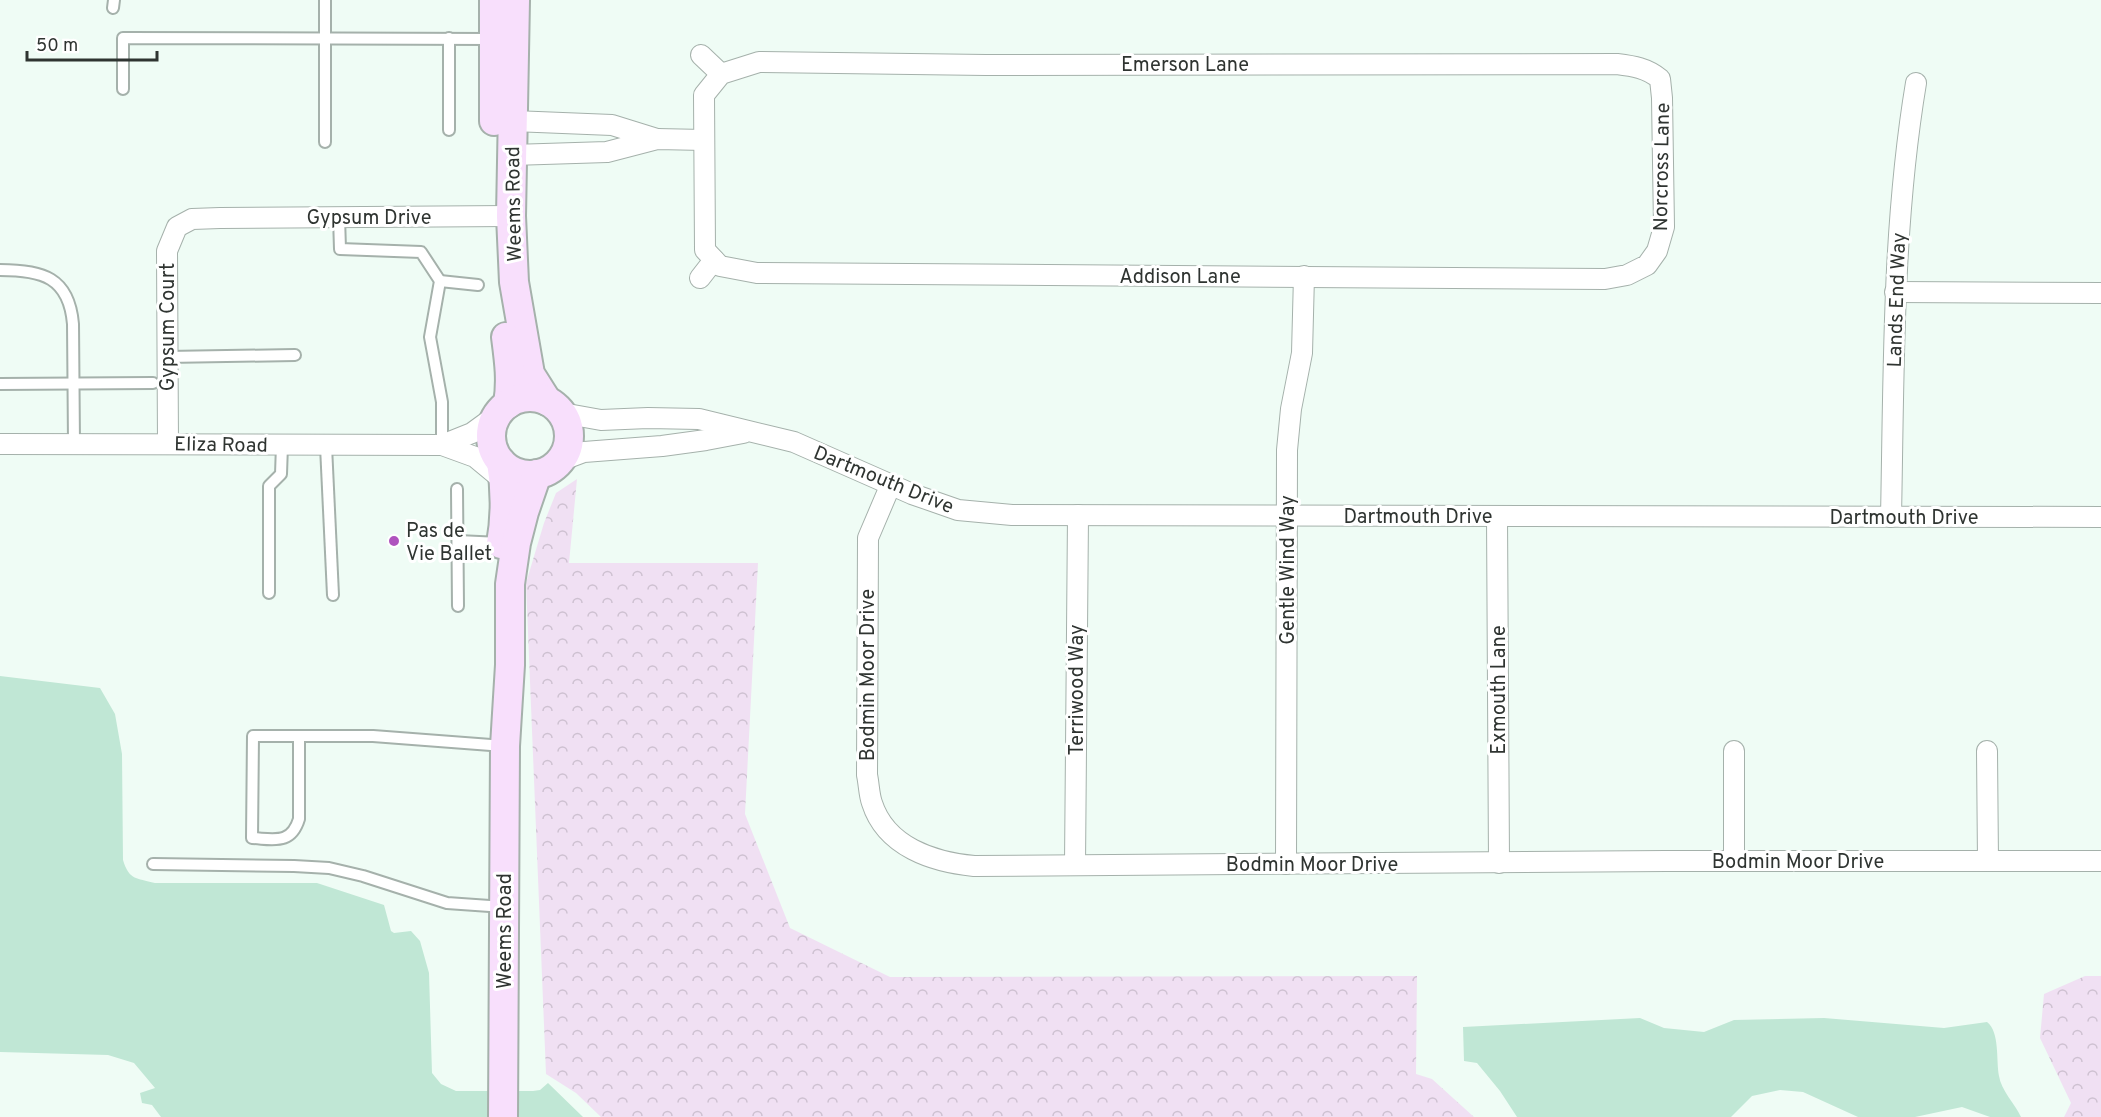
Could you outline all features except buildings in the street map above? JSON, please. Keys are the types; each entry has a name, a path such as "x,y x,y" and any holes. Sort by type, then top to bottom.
{"street":[{"name":"Weems Road","path":"494,0 502,216 530,374 555,407"},
{"name":"Weems Road","path":"503,409 510,389 510,366 496,271 512,156 515,0"},
{"path":"700,278 714,260 705,250 704,95 721,74 701,55"},
{"name":"Emerson Lane","path":"721,74 759,62 986,65 1655,63"},
{"name":"Norcross Lane","path":"1654,272 1664,226 1662,98 1655,63"},
{"name":"Lands End Way","path":"1891,517 1895,292 1904,170 1916,83"},
{"path":"513,120 612,125 657,139"},
{"path":"512,156 607,152 657,139 704,140"},
{"name":"Gypsum Drive","path":"226,218 502,216"},
{"name":"Gypsum Court","path":"168,444 167,251 177,226 192,219 226,218"},
{"name":"Addison Lane","path":"714,260 720,266 757,273 1605,279 1654,272"},
{"name":"Gentle Wind Way","path":"1286,864 1287,450 1291,409 1302,353 1304,276"},
{"path":"1895,292 2101,293"},
{"path":"530,397 555,407 568,424 567,450 549,468 524,474 511,470 502,472 491,437 493,425 503,409 518,399 530,397"},
{"name":"Dartmouth Drive","path":"555,407 602,420 699,419 750,431 794,442 912,494 958,510 1012,515 2101,517"},
{"name":"Eliza Road","path":"442,445 472,433 503,409"},
{"name":"Dartmouth Drive","path":"549,468 584,452 662,446 750,431"},
{"name":"Eliza Road","path":"0,444 442,445 475,457 502,472"},
{"name":"Weems Road","path":"503,1117 505,746 510,665 510,584 516,543 524,512 549,468"},
{"name":"Weems Road","path":"502,472 506,515 495,582 494,668 505,746"},
{"name":"Bodmin Moor Drive","path":"891,484 868,538 867,775 872,804 885,827 904,845 952,864 2101,861"},
{"name":"Terriwood Way","path":"1075,865 1078,515"},
{"name":"Exmouth Lane","path":"1497,516 1499,863"},
{"path":"1734,750 1734,861"},
{"path":"1987,750 1988,861"}],"lane":[{"path":"325,0 325,142"},
{"path":"123,89 123,38 494,39"},
{"path":"449,38 449,130"},
{"path":"339,217 340,249 421,252 440,281 430,337 442,402 442,445"},
{"path":"0,270 40,274 55,282 66,294 71,307 73,324 74,444"},
{"path":"440,281 477,285"},
{"path":"167,357 294,356"},
{"path":"0,384 153,384"},
{"path":"269,593 269,486 281,474 282,445"},
{"path":"326,446 333,595"},
{"path":"458,489 458,606"},
{"path":"458,541 501,543"},
{"path":"298,736 299,819 296,829 282,839 252,838 253,736 298,736 373,736 505,746"},
{"path":"153,864 329,868 363,876 447,903 504,907"}],"green space":[{"path":"577,479 569,563 758,563 745,814 790,928 890,977 1417,976 1416,1074 1432,1079 1474,1117 601,1117 576,1093 546,1074 526,583 544,523 556,493"},
{"path":"2085,976 2101,976 2101,1117 2064,1117 2071,1103 2040,1038 2044,994"}],"shaded area":[{"path":"0,676 100,688 115,714 122,754 123,860 131,875 155,883 317,883 384,905 391,931 394,933 411,931 420,941 429,973 432,1073 441,1084 456,1091 533,1091 540,1090 548,1083 583,1117 161,1117 152,1105 142,1103 140,1093 155,1088 134,1063 108,1055 0,1052"},
{"path":"1640,1018 1664,1028 1704,1032 1734,1020 1824,1018 1944,1028 1987,1022 1996,1039 2000,1081 2021,1117 1990,1117 1962,1107 1915,1117 1858,1117 1803,1092 1780,1090 1752,1096 1731,1117 1517,1117 1500,1091 1477,1063 1464,1061 1463,1027"}],"place":[{"name":"Pas de Vie Ballet","path":"394,541"}]}
